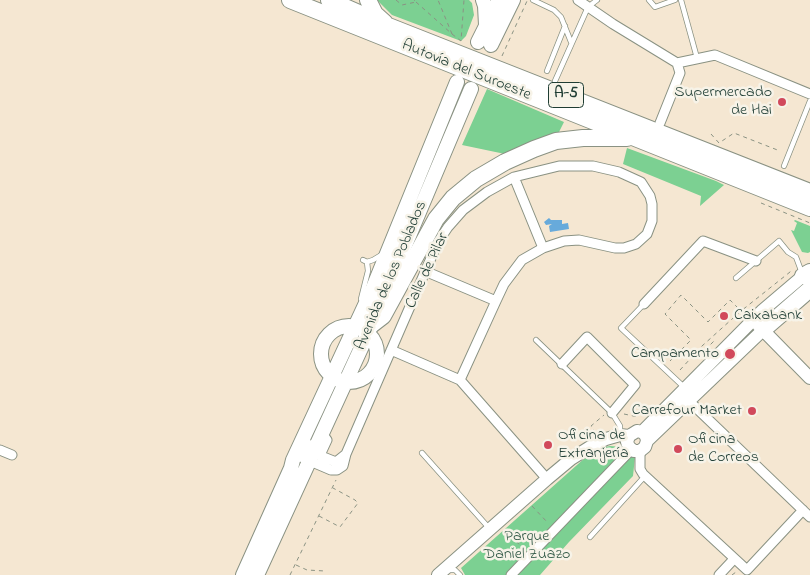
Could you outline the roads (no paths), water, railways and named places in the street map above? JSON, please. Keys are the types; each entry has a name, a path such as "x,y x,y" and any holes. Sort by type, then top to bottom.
{"highway":[{"name":"Autovía del Suroeste","path":"290,0 810,208"},
{"name":"Autovía del Suroeste","path":"329,0 386,25 810,192"},
{"path":"368,0 375,14 386,25"},
{"path":"363,327 383,316 436,219 452,198 476,179 505,162 556,141 583,138 637,138"},
{"path":"758,325 804,276"}],"main road":[{"path":"483,0 486,26"},
{"path":"499,0 479,42 513,0"},
{"name":"Avenida de los Poblados","path":"363,327 390,248 457,82"},
{"name":"Avenida de los Poblados","path":"257,575 322,433 339,380 472,89"},
{"path":"363,327 376,347 375,365 363,379 355,382 339,380 324,367 321,358 325,340 339,328 363,327"},
{"name":"Avenida de los Poblados","path":"243,575 325,391 339,380"}],"street":[{"path":"578,0 677,63 680,73 660,123"},
{"path":"677,63 715,55 810,94"},
{"name":"Calle de Pilar","path":"309,461 337,470 342,466 391,350 427,272 438,242 463,210 487,192 514,177 559,166 593,166 619,172 641,182 650,196 652,204 652,221 647,234 636,244 624,248 615,248 579,240 564,241 543,248 522,260 509,276 496,301 460,380"},
{"path":"514,177 543,248"},
{"path":"644,304 703,241 756,261"},
{"path":"427,272 496,301"},
{"path":"511,575 758,325 810,378"},
{"path":"562,364 587,337 635,385 611,412"},
{"path":"391,350 460,380 547,479"},
{"name":"Avenida de los Poblados","path":"309,461 303,458 304,450 320,412 325,391"},
{"path":"641,443 640,469 645,476 747,570 806,513 687,395"},
{"path":"322,433 327,440 321,456 336,462 346,454"},
{"path":"441,573 571,459 590,447 624,435 629,447 641,443"},
{"path":"0,450 12,455"},
{"path":"719,575 734,559"}],"lane":[{"path":"533,0 554,10 561,18 572,42"},
{"path":"555,81 588,7 597,0"},
{"path":"649,0 655,7 675,0"},
{"path":"681,0 697,58"},
{"path":"547,71 565,26"},
{"path":"784,166 810,101"},
{"path":"736,278 779,241 788,252 796,257 804,276"},
{"path":"363,327 360,303 368,271 365,261 374,260 390,248"},
{"path":"644,304 621,328 687,395"},
{"path":"536,340 611,412 624,435"},
{"path":"422,453 490,529"},
{"path":"590,537 645,476"},
{"path":"441,573 455,570 460,575"}],"water":[{"path":"549,218 551,220 562,220 562,224 568,223 569,229 550,232 549,226 552,224 546,225 544,222"}],"place":[{"name":"Supermercado de Hai","path":"782,102"},
{"name":"Caixabank","path":"724,316"},
{"name":"Campamento","path":"730,354"},
{"name":"Carrefour Market","path":"752,411"},
{"name":"Oficina de Extranjería","path":"548,445"},
{"name":"Oficina de Correos","path":"678,449"}],"park label":[{"name":"Parque Daniel Zuazo","path":"527,546"}]}
